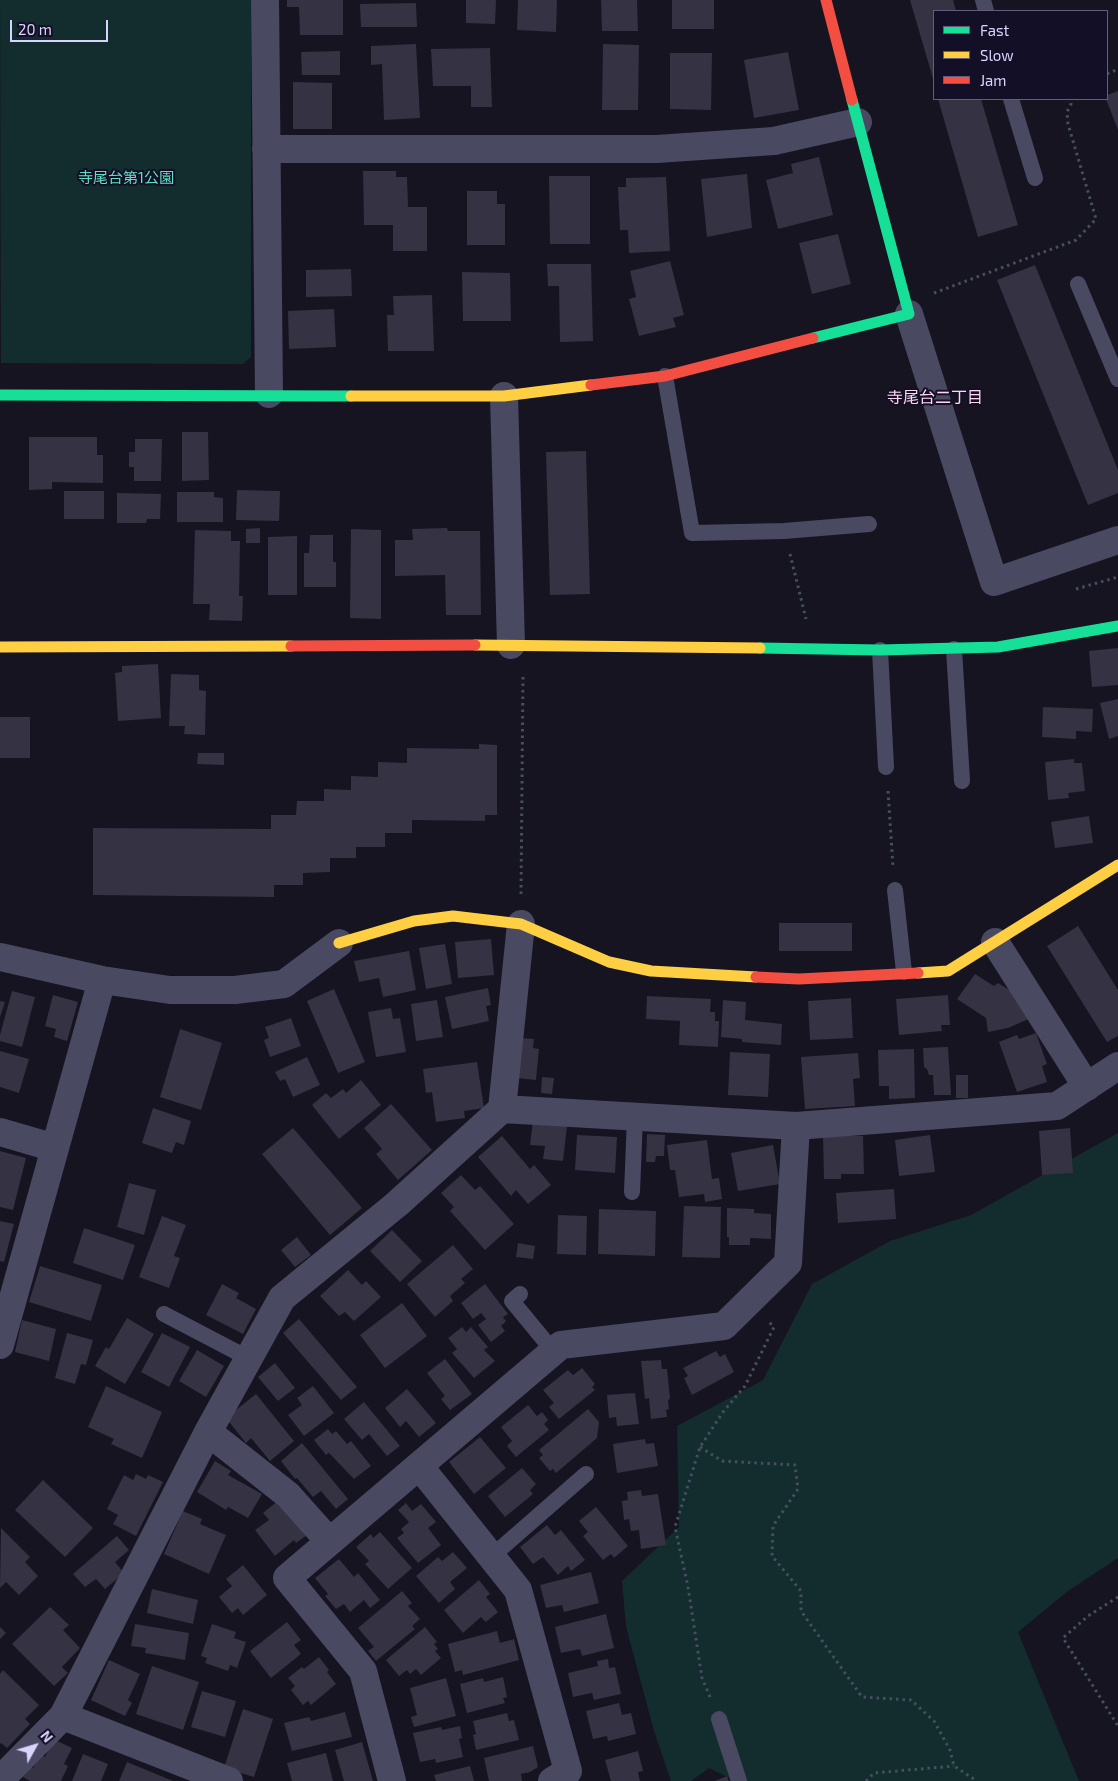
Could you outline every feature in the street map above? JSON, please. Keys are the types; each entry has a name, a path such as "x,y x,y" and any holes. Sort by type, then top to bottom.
{"street":[{"path":"265,0 269,394"},
{"path":"826,0 909,314 994,582 1118,540"},
{"path":"266,150 657,149 774,141 858,122"},
{"path":"0,395 269,394 504,396 665,376 909,314"},
{"path":"504,396 517,646"},
{"path":"0,646 517,646 880,650 954,649 998,647 1118,626"},
{"path":"0,957 102,980 170,990 235,990 284,984 339,943 414,921 453,916 521,924 609,962 651,971 799,978 948,971 1118,865"},
{"path":"0,1780 63,1716 208,1432 282,1298 397,1204 502,1109 521,924"},
{"path":"995,942 1087,1087"},
{"path":"0,1345 7,1296 55,1148 102,980"},
{"path":"502,1109 796,1126 1057,1106 1118,1066"},
{"path":"392,1781 363,1671 287,1578 420,1467 561,1345 724,1326 788,1263 796,1126"},
{"path":"0,1132 55,1148"},
{"path":"208,1432 288,1495 329,1541"},
{"path":"420,1467 518,1590 568,1772 552,1781"},
{"path":"63,1716 228,1781"}],"lane":[{"path":"1012,100 1034,178"},
{"path":"1078,284 1118,379"},
{"path":"665,376 692,533 784,531 869,524"},
{"path":"954,649 962,781"},
{"path":"880,650 886,767"},
{"path":"895,890 904,972"},
{"path":"632,1192 635,1117"},
{"path":"520,1294 512,1301 554,1352"},
{"path":"164,1314 248,1358"},
{"path":"491,1557 586,1474"},
{"path":"719,1719 739,1781"}],"path":[{"path":"928,295 1076,240 1096,219 1068,124 1067,112 1071,104 1070,100"},
{"path":"795,574 813,648"},
{"path":"1072,590 1118,577"},
{"path":"517,646 521,924"},
{"path":"886,767 895,890"},
{"path":"719,1719 702,1678 688,1587 675,1526 700,1447 723,1412 745,1386 758,1359"},
{"path":"700,1447 722,1461 795,1466 798,1489 773,1526 772,1556 801,1591 801,1611 862,1697 910,1700 934,1721 950,1750 954,1766"},
{"path":"1118,1596 1088,1616 1063,1638 1118,1726"},
{"path":"866,1781 874,1773 954,1766 977,1781"}],"green space":[{"name":"寺尾台第1公園","path":"0,0 251,0 251,357 243,364 1,363"},
{"path":"1118,1133 1118,1558 1068,1591 1018,1632 1079,1781 736,1781 709,1768 691,1781 671,1781 654,1731 626,1627 622,1581 679,1527 677,1426 763,1380 812,1284 890,1241 971,1215"}],"building":[{"path":"287,0 343,0 343,35 300,35 299,7 287,7"},
{"path":"466,0 496,0 495,24 466,23"},
{"path":"518,0 557,0 556,32 517,30"},
{"path":"601,0 637,0 638,31 602,31"},
{"path":"672,0 714,0 714,29 672,29"},
{"path":"910,0 953,0 956,10 933,10 933,79"},
{"path":"416,3 417,27 361,27 360,4"},
{"path":"416,44 420,118 384,120 382,64 371,65 371,46"},
{"path":"603,44 639,45 638,110 602,110"},
{"path":"490,48 492,107 471,107 471,86 433,86 431,49"},
{"path":"340,51 340,75 302,75 301,52"},
{"path":"788,52 799,110 754,118 744,60"},
{"path":"670,53 712,53 711,110 670,109"},
{"path":"293,82 332,83 332,129 293,129"},
{"path":"1118,91 1118,130 1106,100 1108,100 1108,95"},
{"path":"938,100 981,100 1018,225 978,237"},
{"path":"819,157 833,215 778,229 766,180 793,173 791,164"},
{"path":"363,171 396,171 396,177 407,177 408,207 427,207 427,251 393,251 393,225 364,225"},
{"path":"747,174 752,228 707,237 701,179"},
{"path":"549,176 590,176 590,244 550,244"},
{"path":"666,177 670,251 629,253 628,230 620,230 618,187 626,187 626,178"},
{"path":"467,191 497,191 497,204 505,204 505,245 467,245"},
{"path":"838,234 851,284 812,294 799,243"},
{"path":"670,261 684,315 673,318 676,327 639,336 629,299 636,297 630,271"},
{"path":"547,264 591,264 593,341 560,342 559,286 548,286"},
{"path":"1035,265 1118,470 1118,493 1088,505 997,280"},
{"path":"351,269 352,296 306,297 306,270"},
{"path":"462,272 510,273 511,321 463,321"},
{"path":"432,295 434,351 388,351 387,315 394,315 393,296"},
{"path":"334,309 336,347 289,349 288,311"},
{"path":"182,432 208,432 209,480 182,481"},
{"path":"29,437 97,437 97,455 103,455 103,483 52,482 52,489 29,490"},
{"path":"135,439 162,439 161,481 134,481 134,467 129,467 129,452 135,452"},
{"path":"586,451 590,594 550,595 546,452"},
{"path":"237,490 280,491 279,521 236,520"},
{"path":"64,491 104,491 104,519 64,519"},
{"path":"177,492 214,492 214,497 223,498 223,522 177,522"},
{"path":"117,493 161,494 160,519 147,519 146,523 117,523"},
{"path":"260,528 260,543 246,543 246,529"},
{"path":"447,528 448,531 480,531 481,615 446,615 445,575 395,576 395,540 413,540 412,529"},
{"path":"351,529 381,530 381,619 350,618"},
{"path":"195,530 231,531 231,541 240,541 239,596 243,596 242,621 209,620 210,604 193,604"},
{"path":"310,535 333,535 333,562 336,562 336,587 304,587 304,553 309,553"},
{"path":"297,536 297,595 268,595 268,537"},
{"path":"1118,648 1118,685 1092,687 1089,651"},
{"path":"158,664 161,718 118,721 115,673 122,672 122,666"},
{"path":"171,674 199,675 199,690 206,691 205,735 184,734 185,726 169,726"},
{"path":"1118,699 1118,736 1109,739 1100,703"},
{"path":"1043,707 1093,709 1092,732 1076,731 1076,739 1042,737"},
{"path":"0,717 30,717 30,758 0,758"},
{"path":"479,744 497,745 497,815 485,815 485,821 412,820 412,833 385,833 385,847 356,847 356,858 330,858 330,872 303,873 303,885 274,885 274,897 93,895 93,828 271,829 271,815 296,815 297,801 324,801 324,789 351,790 351,776 378,777 378,762 407,763 407,748 479,749"},
{"path":"198,753 224,753 224,765 197,764"},
{"path":"1074,759 1074,763 1082,763 1085,791 1068,793 1069,798 1048,800 1045,762"},
{"path":"1089,816 1093,843 1055,848 1051,822"},
{"path":"779,923 852,923 852,951 779,951"},
{"path":"1078,926 1118,990 1118,1036 1107,1042 1047,946"},
{"path":"491,939 494,975 458,978 455,942"},
{"path":"445,944 452,984 426,989 419,948"},
{"path":"409,951 416,990 383,997 379,978 359,982 354,961"},
{"path":"975,974 994,986 998,983 1013,992 1031,1018 1008,1028 988,1032 986,1018 957,999"},
{"path":"488,988 491,1005 486,1006 489,1021 452,1029 445,997"},
{"path":"334,989 365,1062 338,1073 307,1001"},
{"path":"12,991 35,997 22,1047 0,1041"},
{"path":"53,995 78,1002 67,1041 54,1037 56,1029 45,1026"},
{"path":"948,995 950,1025 941,1025 942,1031 899,1035 896,999"},
{"path":"647,996 711,999 710,1012 715,1012 715,1021 719,1021 718,1047 679,1045 680,1021 646,1019"},
{"path":"851,998 853,1038 810,1040 808,1001"},
{"path":"437,1000 443,1037 416,1041 411,1004"},
{"path":"723,1000 746,1002 745,1020 782,1024 781,1045 742,1042 742,1039 721,1037"},
{"path":"0,1001 5,1002 0,1017"},
{"path":"391,1008 393,1019 400,1018 406,1052 376,1057 368,1012"},
{"path":"291,1018 301,1046 270,1057 264,1040 269,1038 265,1027"},
{"path":"180,1029 222,1043 201,1110 160,1097"},
{"path":"1036,1033 1047,1064 1042,1066 1047,1082 1017,1092 999,1042 1017,1035 1019,1039"},
{"path":"520,1038 534,1039 533,1048 539,1049 536,1080 516,1078"},
{"path":"948,1047 951,1095 934,1095 933,1075 929,1075 924,1067 923,1048"},
{"path":"914,1049 915,1098 889,1099 889,1086 879,1086 878,1050"},
{"path":"0,1051 29,1059 19,1093 0,1087"},
{"path":"730,1052 770,1054 768,1097 728,1095"},
{"path":"858,1053 860,1078 853,1079 855,1106 805,1109 801,1057"},
{"path":"307,1057 320,1085 293,1097 285,1079 280,1081 275,1072"},
{"path":"477,1062 484,1108 464,1111 465,1118 436,1122 432,1092 426,1093 423,1069"},
{"path":"956,1075 968,1075 968,1098 956,1098"},
{"path":"542,1077 554,1078 552,1094 541,1093"},
{"path":"361,1080 381,1105 339,1139 312,1105 326,1093 331,1098 343,1089 346,1093"},
{"path":"391,1104 432,1150 398,1180 376,1154 382,1149 364,1128"},
{"path":"153,1108 191,1121 184,1145 176,1142 172,1153 142,1143"},
{"path":"533,1121 567,1126 563,1161 543,1159 545,1146 530,1145"},
{"path":"293,1128 362,1208 330,1235 262,1154"},
{"path":"1070,1128 1073,1173 1042,1175 1039,1131"},
{"path":"647,1134 665,1135 664,1156 656,1156 655,1162 646,1162"},
{"path":"577,1135 617,1137 615,1173 575,1170"},
{"path":"930,1135 935,1172 899,1176 895,1140"},
{"path":"502,1136 530,1169 534,1165 551,1185 528,1204 516,1190 511,1196 478,1157"},
{"path":"823,1136 863,1136 864,1174 841,1174 841,1179 824,1179"},
{"path":"707,1140 712,1179 719,1178 722,1199 705,1202 704,1194 679,1197 675,1170 670,1170 667,1145"},
{"path":"773,1145 780,1184 738,1191 731,1153"},
{"path":"0,1151 26,1158 13,1210 0,1207"},
{"path":"461,1175 475,1190 480,1186 514,1224 485,1250 450,1211 454,1207 441,1193"},
{"path":"129,1183 156,1190 144,1235 117,1227"},
{"path":"894,1189 896,1219 838,1223 836,1193"},
{"path":"684,1206 721,1207 720,1258 682,1257"},
{"path":"727,1208 754,1209 754,1213 771,1214 771,1239 750,1238 750,1245 729,1245 729,1237 727,1237"},
{"path":"599,1209 656,1211 655,1256 598,1254"},
{"path":"558,1215 587,1216 586,1255 557,1254"},
{"path":"162,1216 186,1225 174,1256 180,1258 169,1288 139,1277"},
{"path":"0,1221 14,1224 4,1262 0,1261"},
{"path":"84,1228 135,1245 123,1280 73,1263"},
{"path":"392,1230 422,1261 400,1282 370,1251"},
{"path":"297,1237 311,1255 295,1267 281,1250"},
{"path":"518,1243 535,1246 533,1259 516,1257"},
{"path":"453,1245 473,1269 461,1279 465,1283 450,1296 453,1301 435,1317 407,1284"},
{"path":"40,1266 102,1285 91,1321 29,1302"},
{"path":"348,1270 362,1285 366,1281 381,1297 354,1321 345,1312 339,1316 320,1296"},
{"path":"222,1284 239,1293 236,1298 256,1309 243,1334 206,1315"},
{"path":"485,1284 508,1314 503,1317 506,1321 501,1326 505,1331 491,1342 478,1325 486,1319 481,1313 473,1319 461,1303"},
{"path":"402,1303 427,1336 385,1368 360,1335"},
{"path":"127,1318 154,1334 125,1384 95,1366 106,1347 109,1349"},
{"path":"299,1319 357,1387 341,1400 283,1333"},
{"path":"22,1320 56,1329 49,1361 15,1352"},
{"path":"462,1327 466,1332 471,1327 488,1347 484,1350 495,1361 474,1378 452,1353 457,1349 448,1338"},
{"path":"67,1333 93,1340 86,1365 81,1364 75,1384 55,1378"},
{"path":"162,1333 190,1347 169,1387 141,1372"},
{"path":"197,1350 224,1366 206,1397 179,1381"},
{"path":"716,1351 720,1357 725,1354 734,1372 692,1395 684,1378 688,1376 683,1368"},
{"path":"445,1359 472,1394 450,1410 441,1399 445,1396 427,1373"},
{"path":"661,1360 662,1369 667,1369 669,1409 666,1410 667,1417 651,1419 649,1398 645,1399 641,1361"},
{"path":"275,1363 295,1388 278,1401 258,1377"},
{"path":"582,1368 595,1384 592,1387 595,1390 559,1419 549,1407 554,1403 543,1390 568,1370 573,1375"},
{"path":"106,1386 162,1412 142,1458 111,1444 114,1439 88,1427"},
{"path":"313,1386 334,1413 304,1436 288,1415 302,1405 297,1398"},
{"path":"407,1389 436,1423 419,1437 406,1421 400,1427 385,1408"},
{"path":"635,1393 639,1424 617,1426 616,1417 609,1418 607,1395"},
{"path":"256,1394 294,1441 270,1461 251,1438 246,1443 226,1418"},
{"path":"364,1402 400,1446 387,1456 369,1434 362,1440 344,1419"},
{"path":"528,1405 537,1416 542,1412 548,1420 544,1424 549,1430 516,1457 507,1446 512,1441 501,1427"},
{"path":"588,1409 599,1422 597,1438 556,1473 553,1469 550,1471 539,1458 543,1455 539,1450"},
{"path":"328,1429 332,1434 336,1431 347,1444 351,1441 371,1466 354,1479 329,1453 326,1455 314,1440"},
{"path":"480,1437 506,1468 474,1494 449,1462"},
{"path":"645,1439 646,1444 654,1443 658,1466 617,1473 613,1444"},
{"path":"302,1443 348,1499 336,1509 321,1491 313,1497 281,1461"},
{"path":"215,1461 231,1471 228,1475 262,1494 248,1518 228,1507 226,1510 197,1492"},
{"path":"522,1468 536,1484 530,1490 533,1494 505,1517 488,1496"},
{"path":"136,1474 146,1479 148,1475 163,1482 136,1536 113,1524 118,1515 107,1509 124,1475 133,1480"},
{"path":"43,1480 93,1528 65,1557 15,1510"},
{"path":"641,1490 642,1496 658,1494 666,1545 641,1549 639,1530 631,1531 629,1519 624,1520 622,1501 628,1500 627,1492"},
{"path":"279,1500 307,1535 296,1543 294,1540 275,1556 255,1530 269,1520 263,1513"},
{"path":"406,1503 412,1511 421,1504 436,1522 428,1528 441,1545 418,1563 397,1538 404,1533 401,1529 409,1522 398,1510"},
{"path":"596,1507 628,1546 614,1558 611,1554 603,1560 583,1536 588,1532 579,1521"},
{"path":"183,1511 202,1519 200,1524 226,1535 209,1574 164,1554"},
{"path":"547,1525 555,1535 561,1530 585,1560 571,1571 568,1566 558,1575 543,1557 533,1564 520,1547"},
{"path":"1,1528 30,1557 25,1562 38,1576 19,1595 6,1582 0,1588"},
{"path":"380,1532 412,1568 388,1589 365,1564 369,1561 356,1547 371,1534 373,1538"},
{"path":"117,1536 129,1550 115,1562 124,1573 105,1589 96,1579 85,1587 73,1574"},
{"path":"453,1552 467,1568 450,1582 455,1589 439,1603 416,1576 438,1557 442,1561"},
{"path":"339,1559 354,1577 358,1573 380,1600 370,1608 364,1600 350,1612 344,1604 336,1609 325,1596 328,1594 315,1578"},
{"path":"243,1565 267,1595 243,1615 238,1608 232,1613 219,1597 232,1586 226,1579"},
{"path":"591,1572 599,1603 564,1612 562,1605 546,1608 540,1585"},
{"path":"479,1580 490,1594 486,1597 498,1612 486,1622 481,1617 463,1633 444,1610"},
{"path":"152,1589 198,1600 193,1624 147,1613"},
{"path":"402,1591 412,1603 408,1606 420,1619 412,1626 415,1629 376,1661 368,1651 374,1647 358,1628"},
{"path":"50,1607 69,1625 63,1630 80,1648 62,1667 68,1673 54,1686 12,1644"},
{"path":"606,1614 614,1648 582,1656 580,1649 561,1653 555,1627"},
{"path":"287,1622 301,1640 294,1645 301,1654 271,1678 250,1651"},
{"path":"135,1624 189,1633 185,1660 145,1653 146,1648 131,1646"},
{"path":"212,1624 236,1632 234,1638 246,1642 237,1668 230,1665 228,1671 205,1663 207,1658 201,1656"},
{"path":"0,1627 6,1633 0,1639"},
{"path":"425,1627 437,1642 434,1644 438,1649 435,1651 441,1658 421,1675 416,1669 410,1674 407,1670 399,1676 386,1660"},
{"path":"497,1631 500,1643 514,1639 519,1660 463,1675 462,1670 455,1672 448,1644"},
{"path":"319,1657 329,1670 327,1672 336,1684 311,1705 308,1701 303,1705 291,1690 295,1686 288,1678 302,1667 304,1669"},
{"path":"608,1659 609,1668 615,1667 621,1694 594,1700 592,1693 573,1697 568,1673 598,1666 597,1661"},
{"path":"109,1660 140,1674 128,1700 132,1703 125,1716 91,1700"},
{"path":"152,1666 199,1682 183,1730 136,1714"},
{"path":"3,1670 39,1705 25,1719 30,1724 7,1748 0,1744 0,1674"},
{"path":"503,1677 507,1697 503,1698 505,1703 467,1713 460,1684 483,1678 484,1682"},
{"path":"446,1678 456,1716 414,1727 411,1717 417,1715 410,1688"},
{"path":"202,1691 236,1701 225,1737 191,1727"},
{"path":"619,1703 622,1715 631,1713 636,1734 608,1741 607,1736 593,1739 586,1711"},
{"path":"243,1709 273,1719 254,1777 224,1768"},
{"path":"345,1712 352,1737 292,1751 284,1723 309,1717 311,1721"},
{"path":"507,1713 509,1721 514,1720 519,1740 476,1750 473,1735 476,1734 473,1721"},
{"path":"460,1726 462,1738 459,1739 463,1757 436,1763 435,1759 420,1762 413,1733 441,1727 442,1730"},
{"path":"53,1739 72,1748 64,1764 68,1766 61,1781 30,1781 23,1777 28,1766 33,1768 40,1754 45,1757"},
{"path":"362,1742 373,1781 344,1781 335,1750"},
{"path":"533,1746 538,1767 530,1772 521,1774 522,1781 489,1781 484,1758"},
{"path":"638,1751 643,1771 638,1772 640,1781 611,1781 605,1760"},
{"path":"326,1753 333,1781 292,1781 287,1763"},
{"path":"83,1754 108,1764 101,1781 72,1781"},
{"path":"127,1762 173,1781 119,1781"},
{"path":"470,1766 474,1781 436,1781 434,1775"},
{"path":"727,1776 729,1781 715,1781"}],"traffic: fast":[{"path":"813,338 909,314 852,100"},
{"path":"0,395 351,396"},
{"path":"760,648 880,650 998,647 1118,626"}],"traffic: slow":[{"path":"351,396 504,396 591,385"},
{"path":"475,645 760,648"},
{"path":"0,647 291,646"},
{"path":"918,973 948,971 1118,865"},
{"path":"339,943 414,921 453,916 521,924 609,962 651,971 756,977"}],"traffic: jam":[{"path":"826,0 852,100"},
{"path":"591,385 665,376 813,338"},
{"path":"291,646 475,645"},
{"path":"756,977 799,979 918,973"}],"district":[{"name":"寺尾台二丁目","path":"935,398"}]}
